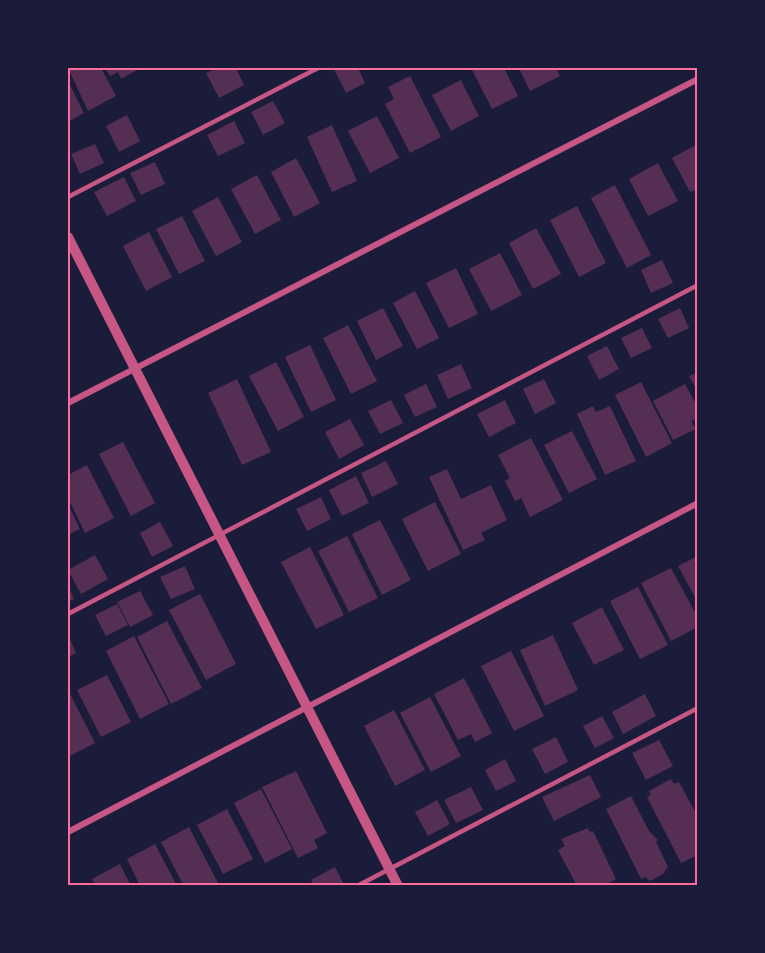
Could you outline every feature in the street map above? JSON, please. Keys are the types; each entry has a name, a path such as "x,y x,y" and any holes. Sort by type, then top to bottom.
{"street":[{"path":"68,403 698,79"},
{"path":"68,237 398,885"},
{"path":"68,832 698,503"}],"lane":[{"path":"68,197 318,68"},
{"path":"68,614 698,285"},
{"path":"357,885 698,708"}],"building":[{"path":"68,68 101,68 116,96 88,111"},
{"path":"105,68 135,68 137,70 121,79 118,72 110,76"},
{"path":"218,68 236,68 244,85 219,98 206,73"},
{"path":"358,68 365,83 346,93 334,69"},
{"path":"471,68 504,68 518,96 492,109"},
{"path":"519,68 556,68 560,76 530,91"},
{"path":"410,76 441,137 410,153 385,104 394,99 388,87"},
{"path":"461,80 479,116 451,131 432,95"},
{"path":"68,81 84,113 68,122"},
{"path":"273,101 285,123 263,135 251,112"},
{"path":"127,115 140,141 119,152 106,126"},
{"path":"377,116 399,158 370,173 348,131"},
{"path":"234,121 245,143 218,156 207,135"},
{"path":"332,125 357,181 332,192 307,137"},
{"path":"95,144 104,163 80,174 71,154"},
{"path":"698,144 698,189 690,192 672,158"},
{"path":"296,158 320,203 294,217 271,172"},
{"path":"155,162 165,184 141,195 130,173"},
{"path":"658,163 678,201 648,216 629,179"},
{"path":"257,175 281,220 255,234 231,189"},
{"path":"124,177 136,201 107,216 94,192"},
{"path":"615,185 651,255 627,268 591,198"},
{"path":"218,197 242,242 216,256 192,211"},
{"path":"577,206 606,263 579,277 550,220"},
{"path":"182,216 205,261 179,274 156,229"},
{"path":"536,228 561,274 533,289 509,243"},
{"path":"149,232 172,277 146,291 123,246"},
{"path":"500,253 522,295 491,311 469,269"},
{"path":"662,260 673,283 651,293 641,270"},
{"path":"456,268 478,314 449,328 426,283"},
{"path":"415,291 439,338 417,349 393,303"},
{"path":"383,308 403,346 376,360 357,321"},
{"path":"680,308 689,328 668,338 658,319"},
{"path":"348,325 377,381 351,394 323,338"},
{"path":"642,328 652,348 631,358 621,338"},
{"path":"310,345 336,400 311,412 285,357"},
{"path":"607,346 619,369 599,380 587,356"},
{"path":"276,362 304,417 278,431 249,376"},
{"path":"461,364 472,388 448,399 437,375"},
{"path":"698,372 698,392 689,376"},
{"path":"237,379 271,452 242,465 208,393"},
{"path":"544,379 556,403 535,414 523,389"},
{"path":"641,382 672,443 646,457 615,395"},
{"path":"426,384 437,407 415,417 404,395"},
{"path":"685,384 698,408 698,418 691,421 696,429 673,440 653,401"},
{"path":"391,400 403,423 380,434 368,411"},
{"path":"505,400 516,423 489,437 477,414"},
{"path":"593,406 596,412 610,406 636,461 605,475 577,414"},
{"path":"350,419 364,445 339,459 325,432"},
{"path":"572,431 597,479 569,493 544,445"},
{"path":"531,438 563,500 530,517 521,498 515,501 505,481 510,478 498,455"},
{"path":"123,442 155,503 131,516 99,454"},
{"path":"386,461 398,484 372,497 361,473"},
{"path":"87,465 114,518 85,533 68,498 68,475"},
{"path":"447,469 461,499 491,485 507,520 481,533 485,540 463,550 429,477"},
{"path":"356,476 369,503 342,516 329,490"},
{"path":"321,497 331,519 307,531 296,509"},
{"path":"435,502 461,554 428,571 402,519"},
{"path":"68,504 80,529 68,535"},
{"path":"380,520 411,580 382,595 352,534"},
{"path":"160,522 173,546 152,557 140,533"},
{"path":"347,536 378,598 349,612 318,551"},
{"path":"310,547 344,615 316,629 281,562"},
{"path":"95,555 108,579 81,594 68,570"},
{"path":"698,556 698,603 678,566"},
{"path":"185,566 195,589 171,599 160,577"},
{"path":"671,568 698,618 698,627 671,641 641,583"},
{"path":"68,585 74,599 68,602"},
{"path":"638,587 668,645 640,659 610,601"},
{"path":"140,591 153,615 130,627 117,602"},
{"path":"200,594 236,664 206,680 169,610"},
{"path":"117,604 128,625 106,636 95,615"},
{"path":"602,607 624,650 594,665 572,623"},
{"path":"167,621 202,688 171,704 137,637"},
{"path":"68,635 76,653 68,657"},
{"path":"553,635 578,690 545,706 520,650"},
{"path":"134,636 169,704 140,719 106,651"},
{"path":"511,651 544,716 514,731 481,666"},
{"path":"107,675 131,722 101,737 77,690"},
{"path":"464,678 492,733 475,742 471,734 458,740 434,694"},
{"path":"68,690 95,743 68,757"},
{"path":"645,694 656,716 623,734 612,712"},
{"path":"430,697 461,756 431,772 400,713"},
{"path":"394,710 425,770 395,786 364,726"},
{"path":"602,716 614,738 595,748 583,726"},
{"path":"556,737 568,762 545,774 532,749"},
{"path":"659,740 673,766 646,780 632,753"},
{"path":"505,759 516,781 496,791 485,770"},
{"path":"296,771 327,833 314,840 318,848 298,858 262,787"},
{"path":"590,775 601,797 554,821 542,797"},
{"path":"671,779 674,784 679,782 698,817 698,855 681,863 647,797 651,795 649,791"},
{"path":"471,787 483,810 456,823 444,800"},
{"path":"261,789 292,849 265,863 234,803"},
{"path":"631,796 649,831 658,840 656,842 668,867 663,874 650,881 645,877 641,879 606,809"},
{"path":"437,800 450,824 428,836 415,812"},
{"path":"227,809 253,859 223,874 197,825"},
{"path":"189,827 218,883 214,886 184,886 161,842"},
{"path":"588,828 590,832 593,831 616,879 603,886 577,886 558,850 565,846 561,839"},
{"path":"155,844 177,886 140,886 127,859"},
{"path":"120,864 131,886 95,886 92,879"},
{"path":"335,867 343,883 338,886 314,886 311,880"}]}
